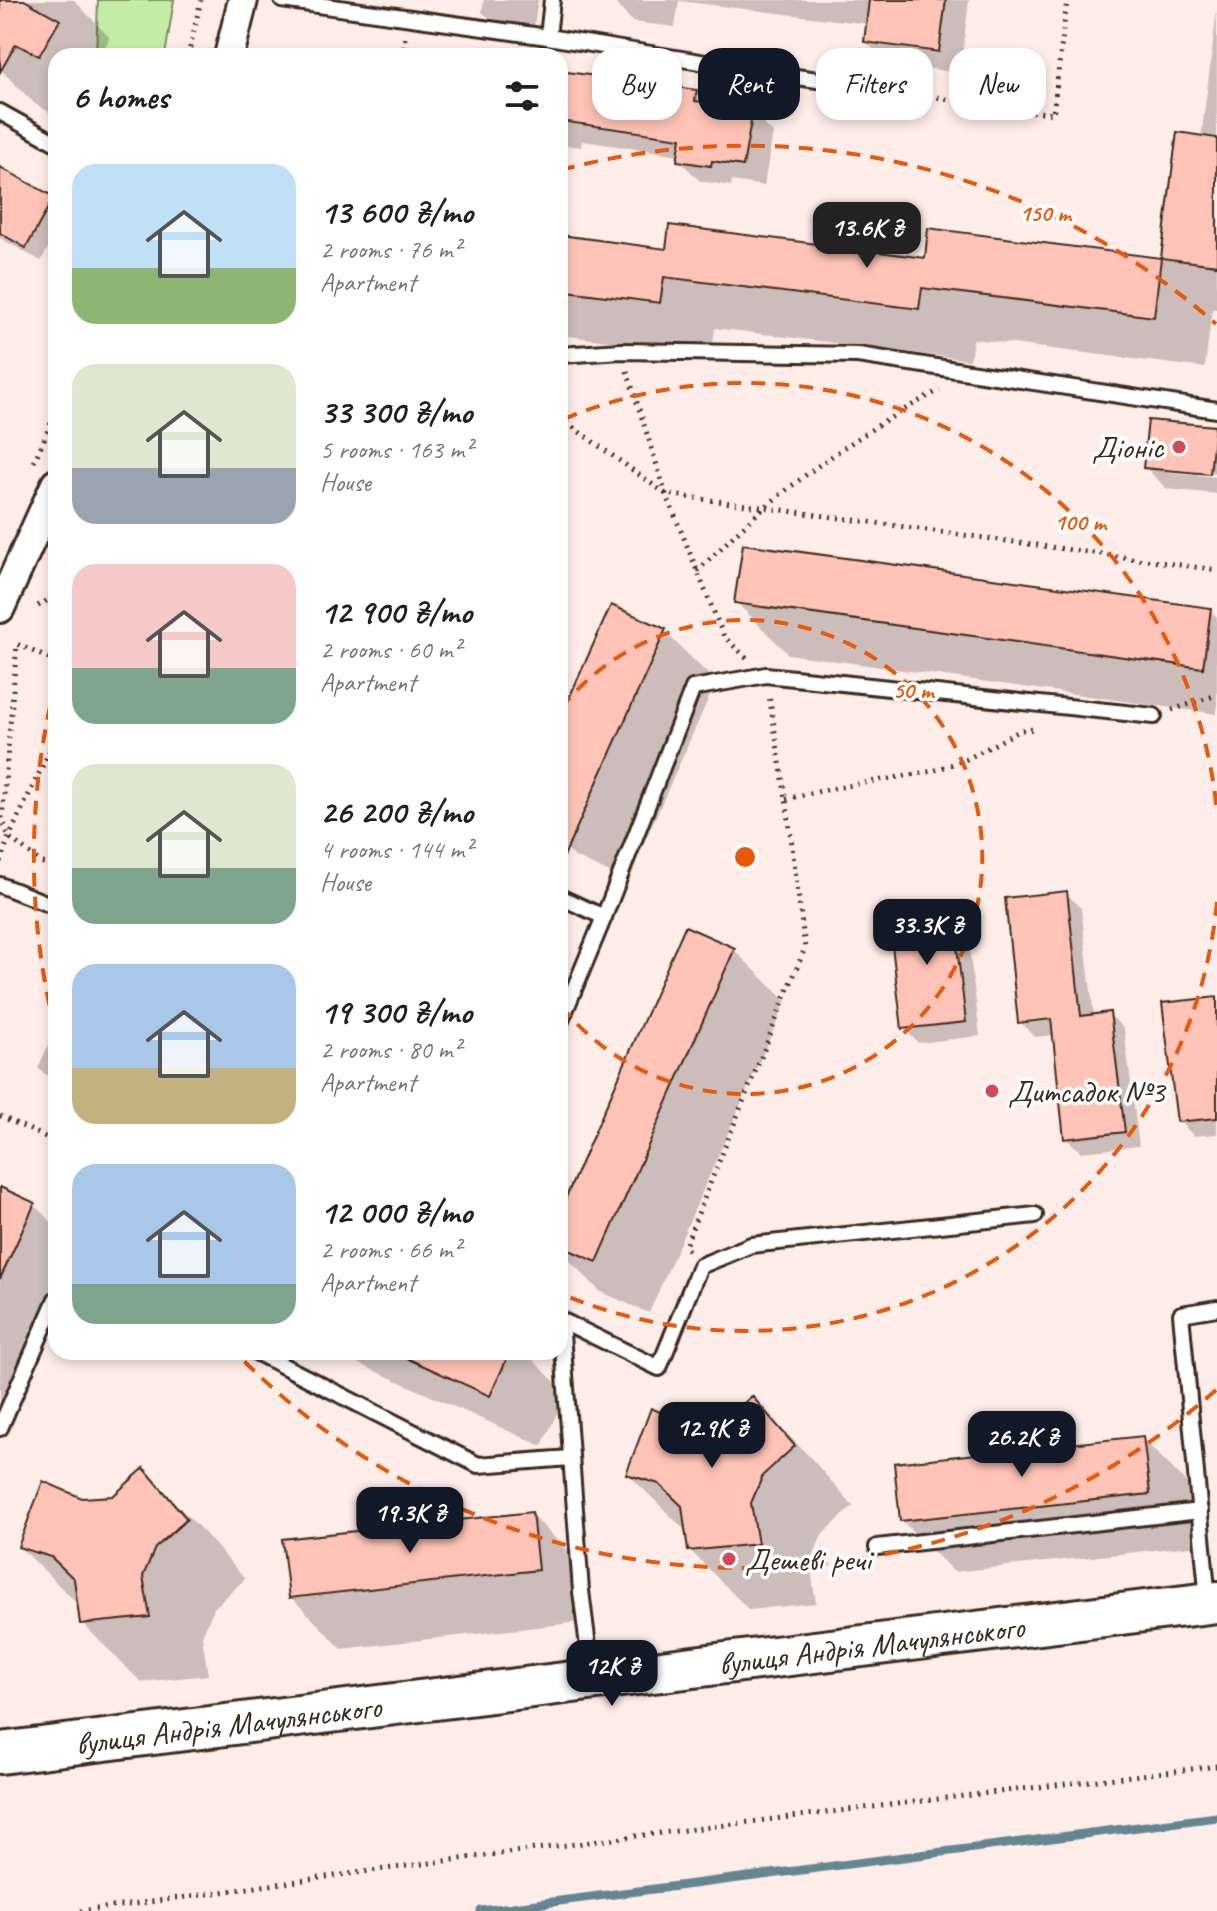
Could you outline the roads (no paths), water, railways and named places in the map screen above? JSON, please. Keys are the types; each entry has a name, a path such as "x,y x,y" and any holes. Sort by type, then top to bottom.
{"street":[{"path":"231,48 243,0"},
{"path":"0,608 48,502"},
{"name":"вулиця Андрія Мачулянського","path":"0,1753 1213,1603"}],"lane":[{"path":"282,0 548,37 816,80"},
{"path":"548,37 552,0"},
{"path":"0,112 48,139"},
{"path":"568,354 621,351 858,355 1217,410"},
{"path":"568,1004 693,688 766,675 1154,716"},
{"path":"0,885 48,904"},
{"path":"568,901 604,917"},
{"path":"568,1324 659,1368 700,1266 751,1245 1035,1215"},
{"path":"1213,1603 1200,1511 1181,1314 1217,1308"},
{"path":"0,1428 48,1317"},
{"path":"272,1360 478,1465 570,1458"},
{"path":"563,1360 581,1591 592,1678"},
{"path":"877,1547 1200,1511"}],"waterway":[{"path":"481,1911 1217,1817"}],"place":[{"name":"Діоніс","path":"1179,447"},
{"name":"Дитсадок №3","path":"992,1091"},
{"name":"Дешеві речі","path":"729,1559"}]}
